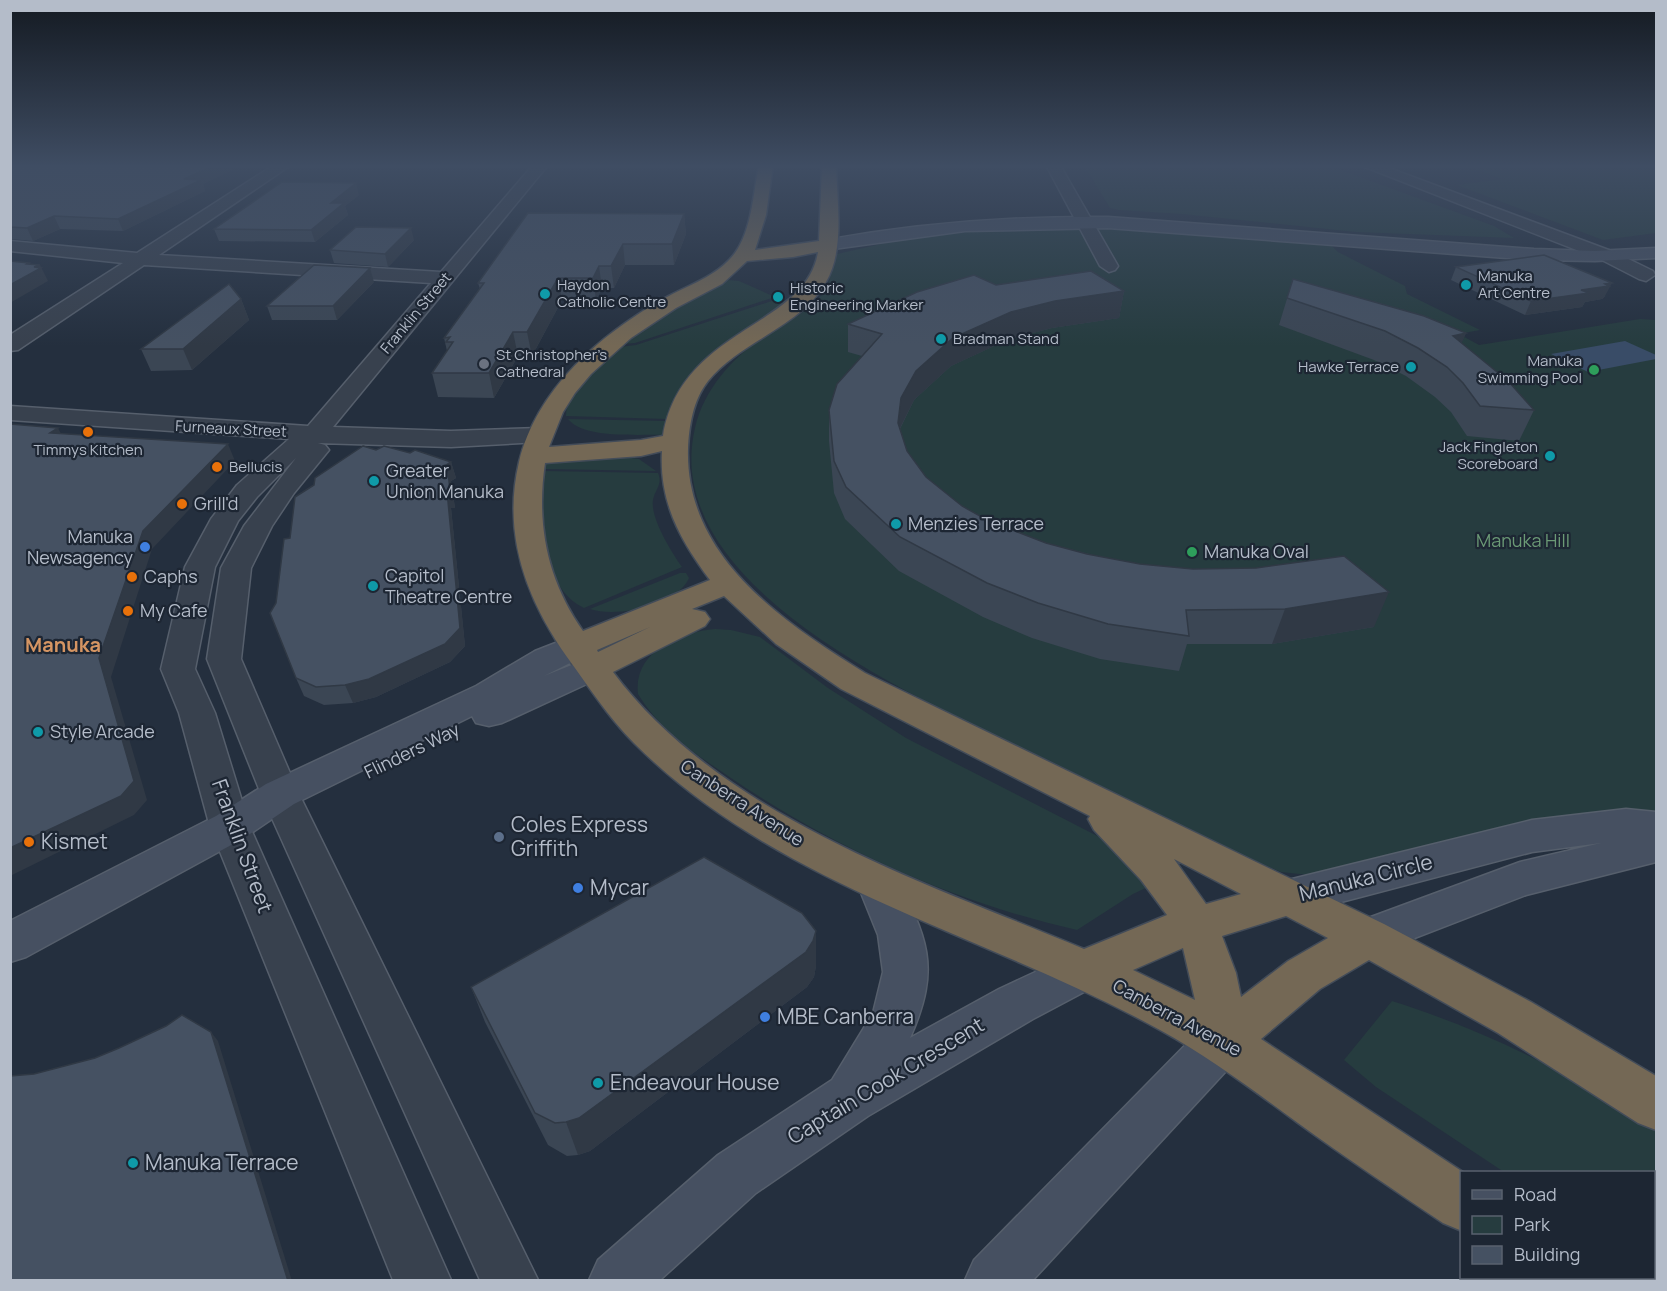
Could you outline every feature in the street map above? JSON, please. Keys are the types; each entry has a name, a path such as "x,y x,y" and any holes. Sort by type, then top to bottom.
{"highway":[{"name":"Canberra Avenue","path":"754,225 742,256 721,277 665,307 611,343 586,366 555,404 536,445 527,502 526,529 530,556 545,594 584,657 622,708 650,737 695,775 792,838 878,883 1083,970 1179,1016 1222,1041 1460,1203"},
{"path":"828,225 826,248 817,282 797,303 730,347 700,377 681,407 673,462 679,499 693,533 730,584 777,631 853,681 1436,972 1593,1064 1656,1105"},
{"path":"742,256 779,258 826,248"},
{"path":"536,445 641,448 675,440"},
{"path":"584,657 688,623 706,610 730,584"},
{"path":"1081,794 1156,866 1197,925 1219,997 1222,1041"},
{"name":"Manuka Circle","path":"1083,970 1197,925 1288,898"},
{"path":"1222,1041 1304,975 1368,937"}],"street":[{"path":"10,345 191,225"},
{"name":"Franklin Street","path":"422,1281 230,827 197,713 178,669 200,567 225,519 248,491 288,451 314,434 490,225"},
{"path":"838,225 860,232 892,235"},
{"path":"826,248 892,235 983,226 1021,225"},
{"path":"1085,225 1109,266"},
{"path":"1164,225 1320,240 1553,256 1623,268 1651,277"},
{"path":"1522,225 1651,277"},
{"path":"1523,250 1533,242 1534,230"},
{"path":"10,246 139,259 446,278"},
{"path":"1496,252 1523,250 1596,254 1656,248"},
{"path":"1553,256 1656,253"},
{"path":"1596,254 1623,268"},
{"name":"Furneaux Street","path":"453,439 510,426 555,404"},
{"name":"Furneaux Street","path":"10,413 314,434 453,439 536,445"},
{"name":"Franklin Street","path":"314,434 317,450 284,488 258,526 236,568 224,659 285,803 509,1281"},
{"name":"Flinders Way","path":"10,942 230,827 285,803 584,657"},
{"name":"Manuka Circle","path":"1288,898 1532,836 1626,824 1656,827"},
{"path":"1368,937 1520,879 1656,846"},
{"path":"850,1098 888,1030 902,1000 905,986 905,953 878,883"},
{"name":"Captain Cook Crescent","path":"618,1281 737,1174 850,1098 1016,1004 1083,970"},
{"path":"994,1281 1222,1041"}],"green space":[{"path":"1291,225 1492,225 1514,238 1356,232"},
{"path":"1564,225 1656,225 1656,233 1603,240"},
{"name":"Manuka Oval","path":"1124,227 1332,246 1338,252 1405,286 1407,294 1480,330 1459,334 1479,345 1640,319 1656,320 1656,814 1599,818 1309,875 1281,872 1196,834 881,677 818,637 762,592 719,543 695,488 695,428 699,413 713,386 733,362 756,342 801,314 818,299 830,279 834,258 837,254 899,240 975,231"},
{"path":"728,280 739,281 775,297 635,343 623,344 662,316"},
{"path":"778,299 787,302 733,338 702,365 677,399 667,419 566,416 567,407 578,388 619,347 636,345"},
{"path":"568,419 666,421 662,435 625,435 586,430"},
{"path":"619,456 639,459 656,471 544,469 545,460"},
{"path":"543,471 658,473 659,484 653,500 655,516 663,535 682,567 584,608 569,598 558,584 546,547 542,507"},
{"path":"680,573 686,573 689,578 682,588 659,602 630,611 590,609"},
{"path":"715,629 731,630 760,637 828,688 906,738 1111,843 1154,884 1133,894 1077,930 985,904 940,888 895,870 809,826 768,802 691,750 667,730 638,694 638,679 643,667 661,647 687,635"},
{"path":"1392,1001 1496,1040 1561,1072 1656,1129 1656,1280 1652,1279 1655,1279 1655,1171 1502,1171 1376,1087 1344,1060"}],"water":[{"path":"1625,341 1656,355 1656,359 1588,372 1551,354"}],"building":[{"path":"10,225 33,225 27,228"},
{"path":"219,225 317,225 311,230 214,229"},
{"path":"519,225 680,225 672,244 623,244 611,266 599,266 593,278 558,278 527,332 513,332 489,373 432,373 453,342 446,342 450,337 444,338 484,283 478,283"},
{"path":"356,227 411,228 385,254 330,250"},
{"path":"1544,255 1612,283 1605,284 1609,286 1581,290 1589,293 1531,301 1456,267"},
{"path":"10,261 40,265 34,267 41,268 10,285"},
{"path":"314,265 370,268 333,306 267,306"},
{"path":"1091,271 1124,291 1055,301 1011,312 953,338 916,371 901,398 898,423 907,451 926,477 962,506 989,521 1046,543 1087,554 1140,564 1193,569 1256,568 1344,556 1389,592 1285,609 1186,610 1189,636 1108,624 1038,603 987,583 900,537 846,487 834,461 829,410 837,384 882,334 848,324 917,292 974,275 996,285"},
{"path":"1293,279 1424,316 1466,333 1453,336 1508,381 1534,410 1480,406 1463,383 1447,367 1418,348 1385,331 1287,298"},
{"path":"229,284 241,299 183,349 141,349"},
{"path":"10,424 58,428 50,433 228,444 143,531 99,658 134,781 121,796 10,848"},
{"name":"Capitol Theatre Centre","path":"363,446 376,450 384,446 410,453 415,450 451,462 440,469 448,471 450,491 447,491 460,628 445,644 369,679 345,685 316,687 296,678 270,613 276,603 284,539 290,538 295,497 314,485 315,478"},
{"name":"Endeavour House","path":"704,857 802,913 816,931 806,952 579,1118 555,1123 535,1113 471,987"},
{"name":"Manuka Terrace","path":"182,1015 211,1032 288,1281 10,1281 10,1076 34,1074 95,1058 166,1026"}],"place":[{"name":"Manuka Art Centre","path":"1466,285"},
{"name":"Haydon Catholic Centre","path":"545,294"},
{"name":"Historic Engineering Marker","path":"778,297"},
{"name":"Bradman Stand","path":"941,339"},
{"name":"St Christopher’s Cathedral","path":"484,364"},
{"name":"Hawke Terrace","path":"1411,367"},
{"name":"Manuka Swimming Pool","path":"1594,370"},
{"name":"Timmys Kitchen","path":"88,432"},
{"name":"Jack Fingleton Scoreboard","path":"1550,456"},
{"name":"Bellucis","path":"217,467"},
{"name":"Greater Union Manuka","path":"374,481"},
{"name":"Grill'd","path":"182,504"},
{"name":"Menzies Terrace","path":"896,524"},
{"name":"Manuka Newsagency","path":"145,547"},
{"name":"Manuka Oval","path":"1192,552"},
{"name":"Caphs","path":"132,577"},
{"name":"Capitol Theatre Centre","path":"373,586"},
{"name":"My Cafe","path":"128,611"},
{"name":"Style Arcade","path":"38,732"},
{"name":"Coles Express Griffith","path":"499,837"},
{"name":"Kismet","path":"29,842"},
{"name":"Mycar","path":"578,888"},
{"name":"MBE Canberra","path":"765,1017"},
{"name":"Endeavour House","path":"598,1083"},
{"name":"Manuka Terrace","path":"133,1163"}],"district":[{"name":"Manuka","path":"63,645"}],"park label":[{"name":"Manuka Hill","path":"1523,541"}]}
